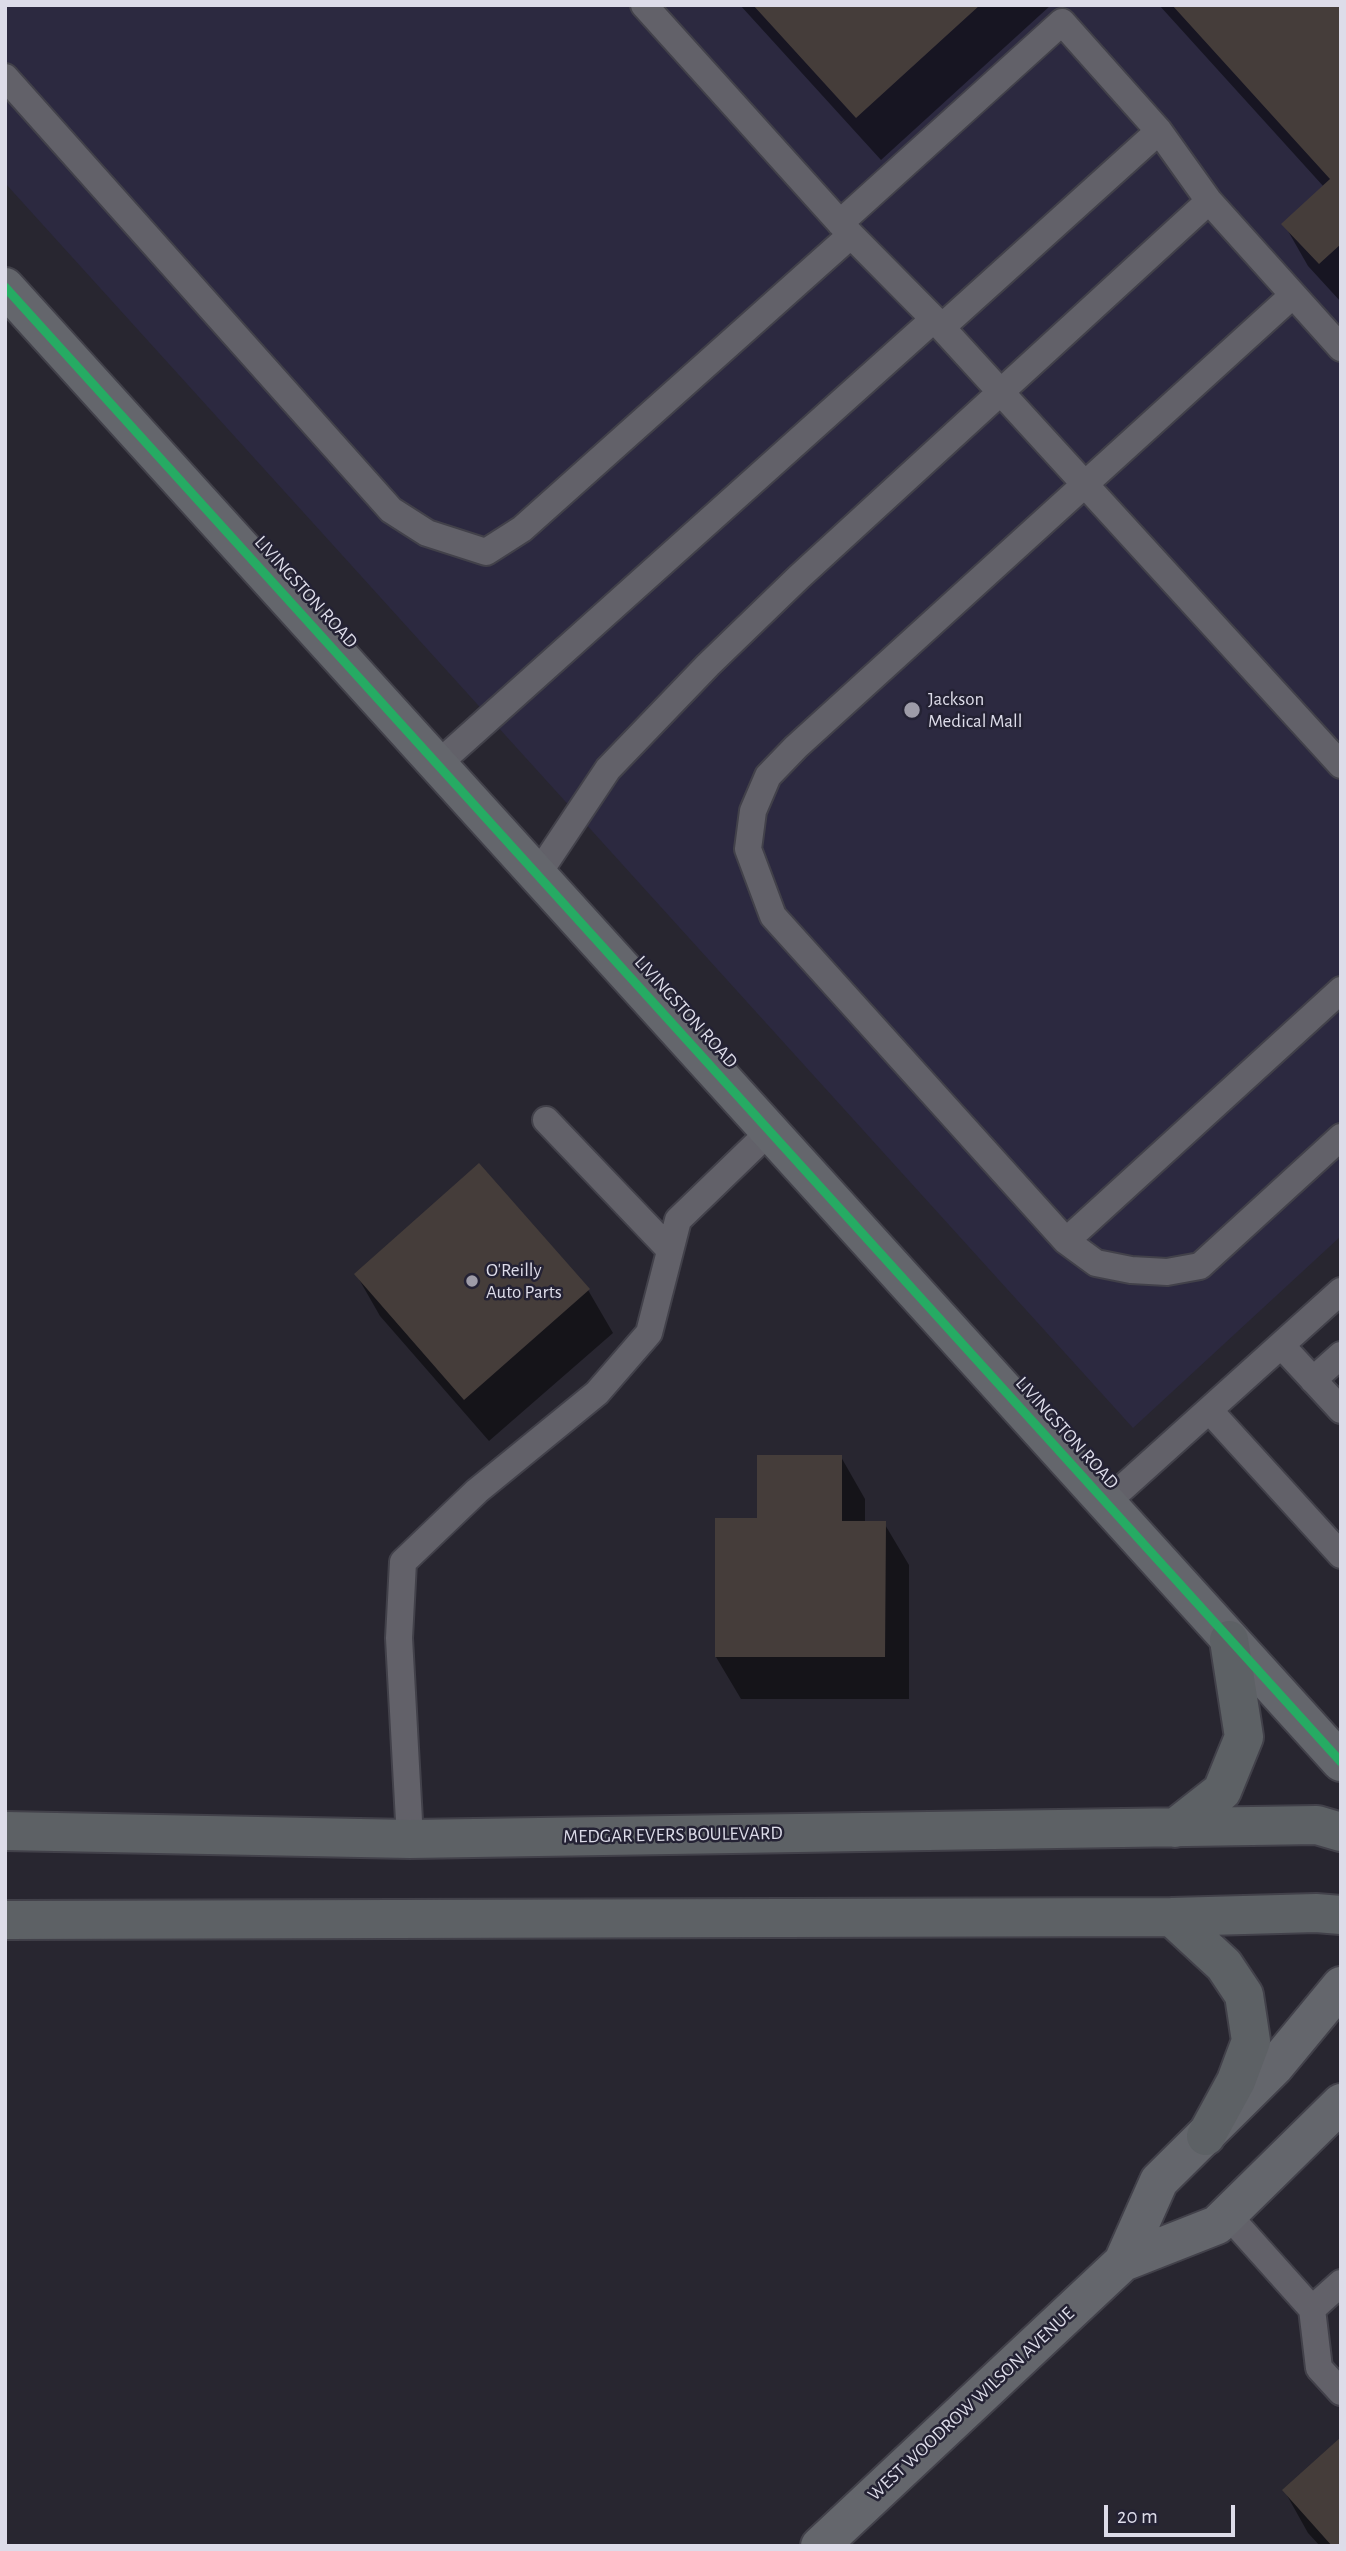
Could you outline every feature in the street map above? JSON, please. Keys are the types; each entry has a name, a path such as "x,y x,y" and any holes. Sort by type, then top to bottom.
{"main road":[{"path":"1175,1828 1222,1791 1244,1737 1229,1640"},
{"name":"MEDGAR EVERS BOULEVARD","path":"5,1831 410,1839 1317,1825 1341,1832"},
{"path":"5,1920 1341,1915"},
{"path":"1172,1917 1224,1965 1244,1995 1251,2041 1236,2081 1206,2136"}],"street":[{"name":"LIVINGSTON ROAD","path":"5,287 1341,1762"},
{"name":"WEST WOODROW WILSON AVENUE","path":"1123,2262 1159,2181 1275,2066 1341,1986"},
{"name":"WEST WOODROW WILSON AVENUE","path":"820,2546 1123,2262 1217,2225 1341,2103"}],"lane":[{"path":"644,5 846,229 938,323 1341,765"},
{"path":"5,77 391,510 427,533 486,552 522,529 846,229 1062,22 1158,131 1209,201 1338,341"},
{"path":"438,764 1158,131"},
{"path":"538,874 608,769 708,665 809,568 1209,201"},
{"path":"1293,295 768,776 753,811 748,849 773,916 1066,1241 1096,1263 1130,1270 1167,1272 1200,1266 1341,1137"},
{"path":"1066,1241 1341,990"},
{"path":"546,1120 670,1250"},
{"path":"410,1839 399,1638 403,1562 477,1491 597,1393 649,1333 678,1220 770,1131"},
{"path":"1107,1502 1341,1291"},
{"path":"1280,1345 1341,1410"},
{"path":"1313,1380 1341,1355"},
{"path":"1209,1410 1341,1555"},
{"path":"1228,2215 1312,2309 1319,2368 1341,2392"},
{"path":"1312,2309 1341,2283"}],"shaded area":[{"name":"Jackson Medical Mall","path":"5,5 1341,5 1341,1236 1133,1428 5,183"}],"building":[{"path":"753,5 980,5 856,118"},
{"path":"1172,5 1341,5 1341,244 1319,264 1281,224 1330,179"},
{"name":"O'Reilly Auto Parts","path":"479,1163 590,1289 464,1400 354,1274"},
{"path":"757,1455 842,1455 842,1521 886,1521 885,1657 715,1657 715,1518 757,1518"},
{"path":"1341,2437 1341,2546 1332,2546 1282,2490"}],"cycle path":[{"path":"5,287 1341,1762"}],"place":[{"name":"Jackson Medical Mall","path":"912,710"},
{"name":"O'Reilly Auto Parts","path":"472,1281"}]}
